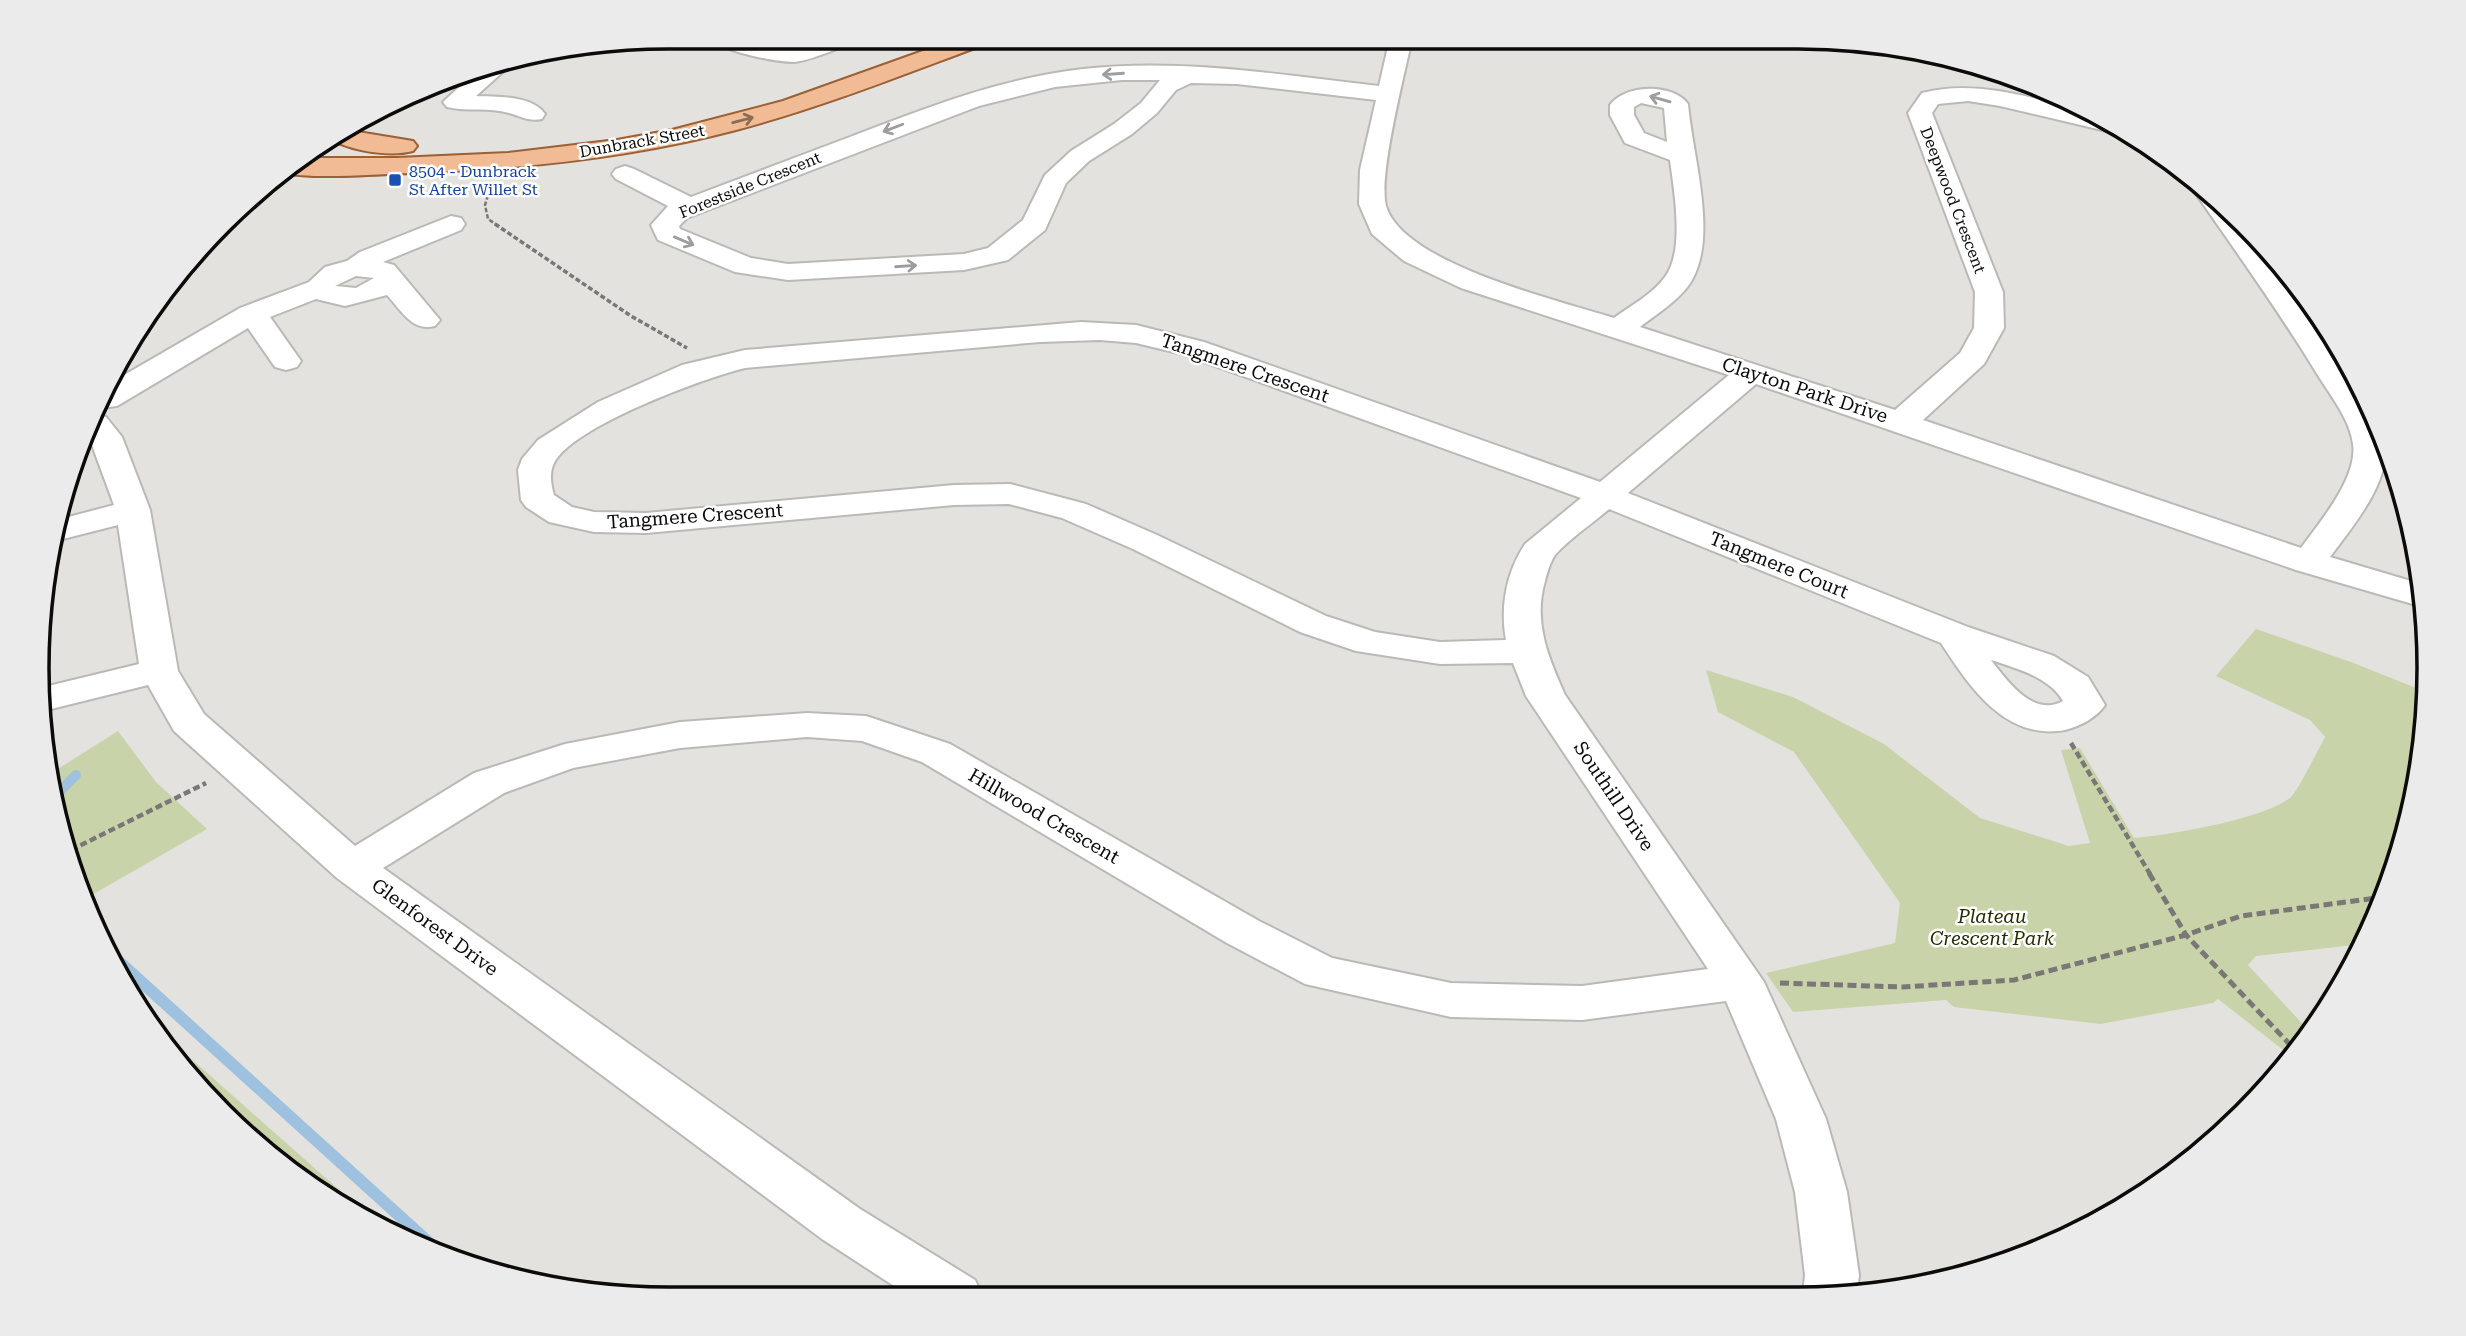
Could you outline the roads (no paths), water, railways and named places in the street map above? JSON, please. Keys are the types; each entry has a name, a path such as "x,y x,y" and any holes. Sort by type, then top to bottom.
{"main road":[{"name":"Dunbrack Street","path":"330,149 472,149 596,135 692,116 814,80 902,49"},
{"name":"Dunbrack Street","path":"306,166 427,166 498,162 615,148 723,126 820,98 951,49"},
{"path":"350,137 374,144 472,149"}],"street":[{"path":"758,49 793,55 812,49"},
{"name":"Clayton Park Drive","path":"1399,49 1373,170 1372,204 1382,228 1414,255 1471,282 1901,422 2309,562 2413,593"},
{"name":"Forestside Crescent","path":"1192,74 1168,85 1149,108 1123,129 1080,156 1054,180 1035,224 998,254 964,262 788,272 745,266 668,234 666,225 670,218 690,207 958,103 1083,76 1137,72 1192,74 1390,94"},
{"path":"482,78 455,102 511,105 533,114"},
{"name":"Deepwood Crescent","path":"1901,422 1973,358 1989,328 1989,292 1920,113 1930,98 1968,94 2082,118"},
{"path":"1620,329 1678,279 1689,253 1688,214 1679,155"},
{"path":"625,174 690,207"},
{"path":"356,268 370,258 450,224"},
{"path":"2231,226 2322,356 2351,402 2371,442 2360,489 2309,562"},
{"path":"112,395 250,314 320,288 326,278 356,268 377,268 384,271 425,320"},
{"path":"320,288 329,295 348,296 370,292 389,279"},
{"path":"250,314 265,328 286,361"},
{"name":"Tangmere Crescent","path":"1526,651 1440,653 1369,643 1276,608 1145,542 1074,511 1010,494 954,495 646,523 594,522 561,515 538,500 532,478 540,458 559,438 598,415 673,379 718,366 757,358 1090,330 1125,331 1193,348 1603,495"},
{"name":"Southill Drive","path":"1751,372 1538,552 1526,577 1519,612 1526,651 1546,696 1741,982 1801,1119 1821,1192 1832,1275 1831,1286"},
{"name":"Glenforest Drive","path":"98,427 106,436 133,510 159,671 188,722 352,867 841,1224 940,1287"},
{"name":"Tangmere Court","path":"1603,495 1955,635 2040,664 2074,685 2085,705 2071,717 2056,718"},
{"path":"65,528 133,510"},
{"path":"50,697 159,671"},
{"name":"Hillwood Crescent","path":"352,867 489,783 565,758 680,735 807,725 866,729 936,753 1242,932 1321,972 1465,1001 1582,1003 1741,982"}],"waterway":[{"path":"61,790 76,775"},
{"path":"127,969 421,1235"}],"place":[{"name":"8504 - Dunbrack St After Willet St","path":"395,180"}],"park label":[{"name":"Plateau Crescent Park","path":"1992,927"}]}
